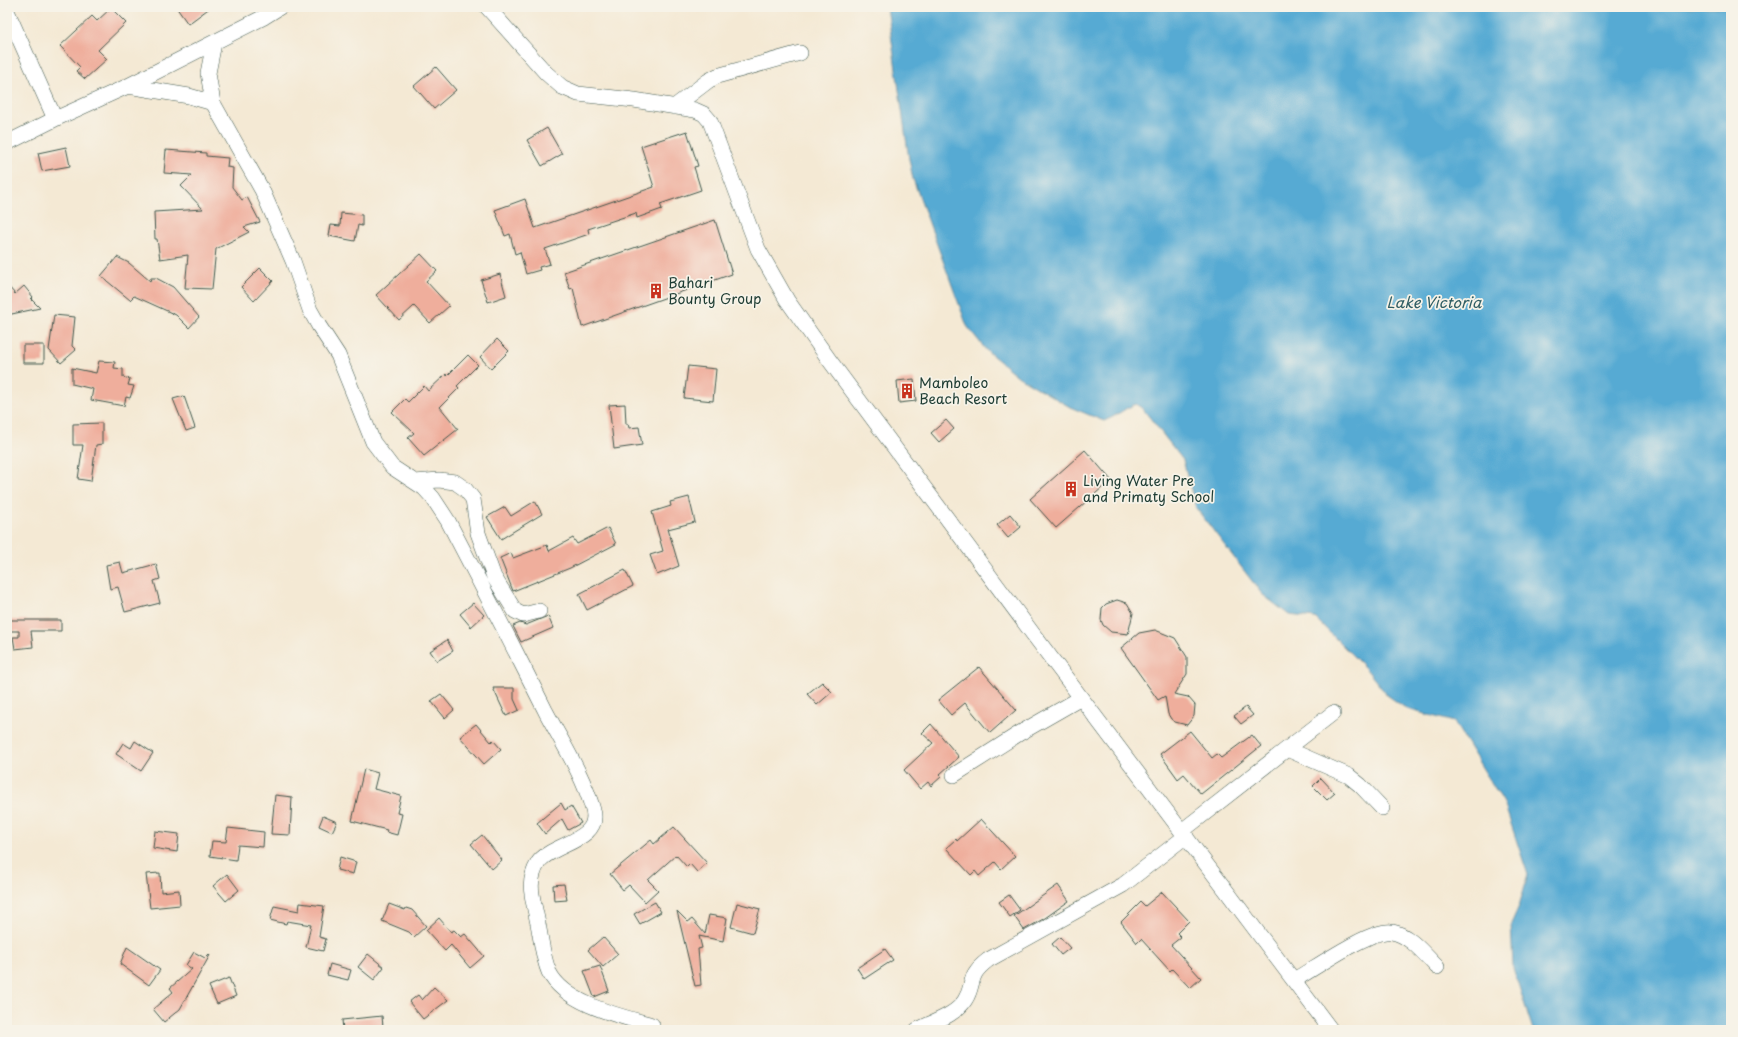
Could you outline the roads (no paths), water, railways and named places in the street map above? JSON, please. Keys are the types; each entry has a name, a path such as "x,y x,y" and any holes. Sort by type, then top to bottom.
{"street":[{"path":"7,144 55,119 128,86 214,43 280,7"},
{"path":"494,9 546,72 562,87 578,94 634,100 695,110 704,114 710,121 758,249 788,300 830,360 1081,698 1331,1030"},
{"path":"7,11 55,119"},
{"path":"214,43 208,73 212,104 270,208 293,262 310,310 338,355 373,442 392,467 415,482 433,498 448,521 572,762 594,811 593,821 588,831 574,842 553,851 539,861 531,875 531,892 549,971 558,984 577,998 611,1013 652,1025"},
{"path":"674,107 708,81 717,76 800,53"},
{"path":"128,86 189,96 212,104"},
{"path":"415,482 439,480 455,482 465,489 473,500 478,533 494,577 515,611 523,614 539,611"},
{"path":"954,775 1020,733 1081,698"},
{"path":"918,1030 953,1012 965,1001 972,977 979,966 1124,885 1184,833 1333,713"},
{"path":"1287,749 1349,776 1382,808"},
{"path":"1294,980 1357,943 1386,932 1400,935 1420,950 1438,967"}],"water":[{"name":"Lake Victoria","path":"887,7 1731,7 1731,1030 1533,1030 1513,968 1511,924 1519,906 1528,875 1504,803 1454,722 1407,709 1387,695 1367,670 1315,618 1289,615 1262,594 1196,508 1183,460 1143,409 1136,404 1104,421 1070,407 1019,377 987,351 967,326 913,179"}],"place":[{"name":"Bahari Bounty Group","path":"656,291"},
{"name":"Mamboleo Beach Resort","path":"907,391"},
{"name":"Living Water Pre and Primaty School","path":"1071,489"}]}
